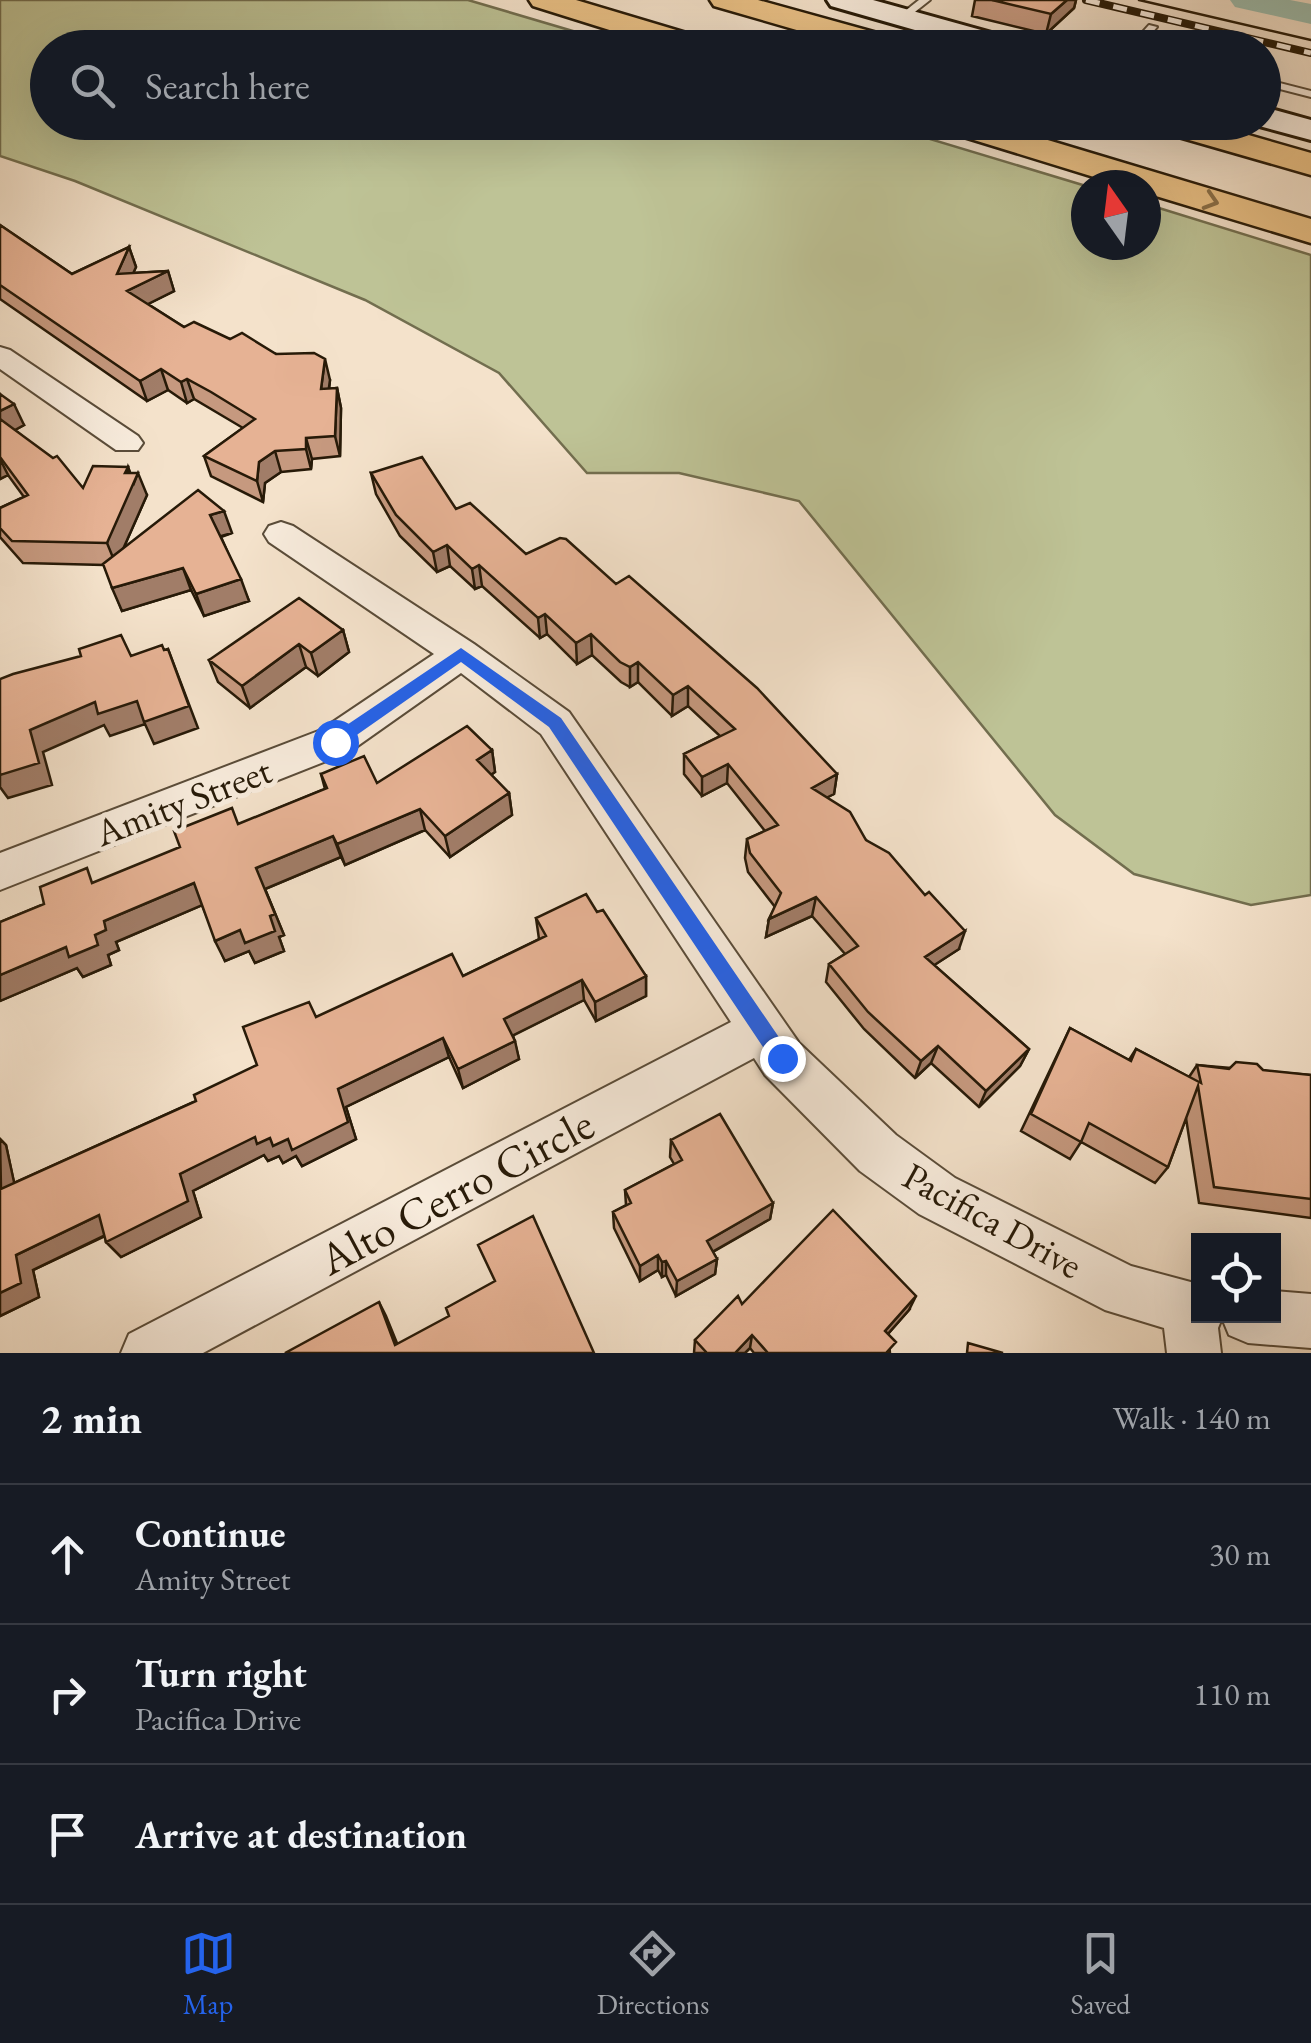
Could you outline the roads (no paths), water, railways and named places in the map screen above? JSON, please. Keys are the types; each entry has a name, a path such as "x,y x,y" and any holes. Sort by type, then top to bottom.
{"highway":[{"path":"544,0 643,30"},
{"path":"725,0 908,22"},
{"path":"1010,140 1311,231"},
{"path":"1226,140 1311,164"}],"street":[{"path":"841,0 940,30"},
{"path":"1281,122 1311,130"},
{"path":"0,356 128,443"},
{"name":"Pacifica Drive","path":"281,534 555,722 782,1058 878,1153 937,1196 1194,1325"},
{"name":"Amity Street","path":"0,872 335,742 461,654"},
{"name":"Alto Cerro Circle","path":"148,1353 763,1028"},
{"path":"1281,1319 1311,1321"}],"lane":[{"path":"1149,30 1152,27"},
{"path":"1281,86 1311,94"}],"waterway":[{"path":"1246,0 1311,14"}],"tram line":[{"path":"1139,0 1268,30"},
{"path":"1281,33 1311,40"}],"railway":[{"path":"1086,0 1213,30"},
{"path":"1281,46 1311,53"}]}
